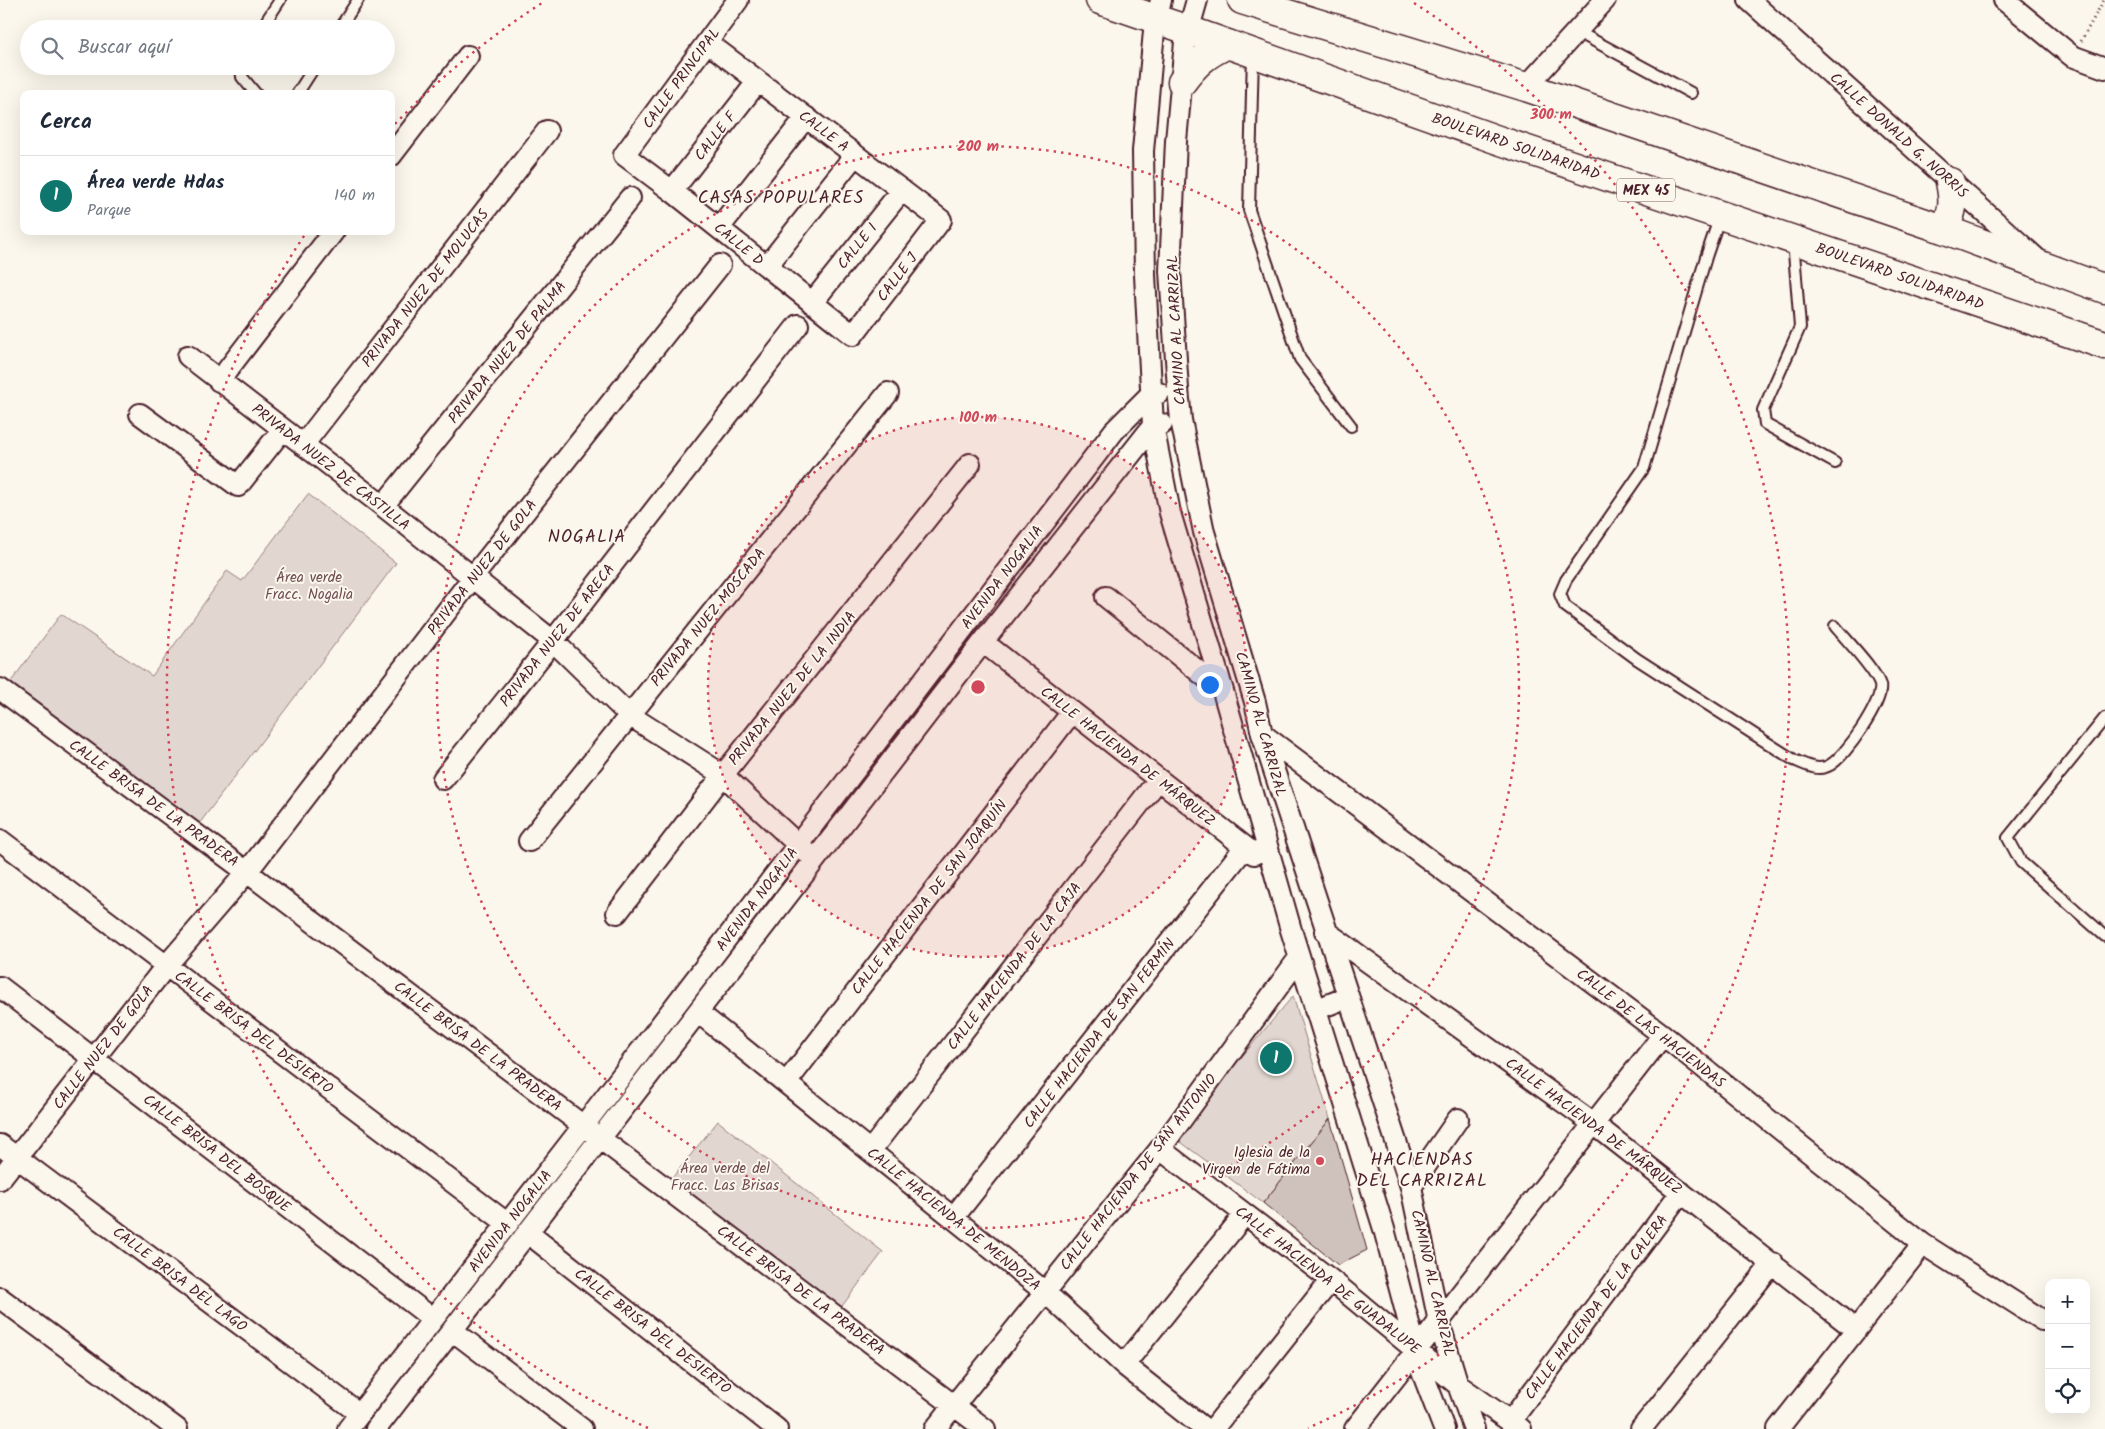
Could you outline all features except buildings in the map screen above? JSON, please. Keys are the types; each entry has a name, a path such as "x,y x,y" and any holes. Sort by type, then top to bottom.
{"highway":[{"name":"BOULEVARD SOLIDARIDAD","path":"1100,0 1158,10 1188,30 1507,143 2105,345"},
{"path":"1242,0 1526,87 1943,230 2105,290"},
{"path":"1182,82 1194,66 1210,53 1228,44"},
{"path":"1943,230 1951,217 1954,201 1950,182"}],"street":[{"name":"CALLE PRINCIPAL","path":"624,155 738,0"},
{"name":"CAMINO AL CARRIZAL","path":"1198,0 1188,30 1182,82 1176,141 1170,271 1181,420 1204,532 1255,702 1262,734 1325,931 1411,1187 1439,1322 1458,1386 1474,1429"},
{"path":"1526,87 1606,0"},
{"name":"CALLE DONALD G. NORRIS","path":"1749,0 2048,269"},
{"path":"2004,0 2072,56 2105,68"},
{"name":"CAMINO AL CARRIZAL","path":"1158,10 1142,151 1145,275 1153,426 1170,513 1299,958 1384,1229 1416,1349 1444,1429"},
{"name":"CALLE A","path":"708,43 941,220"},
{"path":"395,151 468,56"},
{"name":"CALLE F","path":"672,191 758,81"},
{"path":"719,228 806,117"},
{"name":"PRIVADA NUEZ DE MOLUCAS","path":"303,446 547,131"},
{"name":"CALLE D","path":"624,155 853,335"},
{"path":"767,266 855,155"},
{"name":"CALLE I","path":"812,303 902,190"},
{"name":"PRIVADA NUEZ DE PALMA","path":"383,506 630,198"},
{"name":"CALLE J","path":"853,335 941,220"},
{"path":"219,381 331,235"},
{"name":"PRIVADA NUEZ DE GOLA","path":"247,872 473,578 720,265"},
{"name":"PRIVADA NUEZ DE ARECA","path":"443,779 553,641 798,325"},
{"name":"PRIVADA NUEZ DE CASTILLA","path":"188,356 383,506 553,641 629,715 723,775 816,860"},
{"path":"1151,394 1178,389"},
{"name":"PRIVADA NUEZ MOSCADA","path":"529,841 888,394"},
{"name":"AVENIDA NOGALIA","path":"354,1421 584,1125 1114,431 1151,394"},
{"path":"140,414 238,486 283,429"},
{"path":"1153,426 1181,420"},
{"name":"AVENIDA NOGALIA","path":"379,1428 452,1330 983,642 1153,426"},
{"name":"PRIVADA NUEZ DE LA INDIA","path":"617,913 723,775 970,464"},
{"path":"1106,597 1223,691"},
{"name":"CALLE HACIENDA DE MÁRQUEZ","path":"983,642 1273,870"},
{"name":"CALLE BRISA DE LA PRADERA","path":"0,690 247,872 985,1429"},
{"name":"CALLE HACIENDA DE SAN JOAQUÍN","path":"786,1082 1072,712"},
{"name":"CALLE DE LAS HACIENDAS","path":"1262,734 1663,1035 1923,1244 2042,1320"},
{"name":"CALLE HACIENDA DE LA CAJA","path":"870,1151 1158,780"},
{"name":"CALLE BRISA DEL DESIERTO","path":"0,840 508,1224"},
{"name":"CALLE HACIENDA DE SAN FERMÍN","path":"953,1218 1245,847"},
{"name":"CALLE NUEZ DE GOLA","path":"0,1179 166,966 247,872"},
{"name":"CALLE HACIENDA DE MÁRQUEZ","path":"1325,931 1594,1124 1856,1330"},
{"name":"CALLE HACIENDA DE SAN ANTONIO","path":"935,1429 1160,1148 1299,958"},
{"name":"CALLE BRISA DEL BOSQUE","path":"0,987 433,1319"},
{"path":"1315,1010 1348,997"},
{"name":"CALLE HACIENDA DE MENDOZA","path":"699,1012 1045,1292 1124,1365 1205,1429"},
{"path":"1355,1429 1663,1035"},
{"path":"1411,1187 1458,1119"},
{"name":"CALLE BRISA DEL LAGO","path":"0,1145 354,1421"},
{"name":"CALLE HACIENDA DE GUADALUPE","path":"1160,1148 1331,1280 1458,1386 1516,1425"},
{"name":"CALLE HACIENDA DE LA CALERA","path":"1516,1425 1682,1192"},
{"path":"1124,1365 1245,1214"},
{"name":"CALLE BRISA DEL DESIERTO","path":"528,1233 777,1429"},
{"path":"1778,1429 1923,1244"},
{"path":"1640,1429 1772,1263"},
{"path":"1214,1429 1331,1280"},
{"path":"0,1298 177,1429"},
{"path":"452,1330 582,1429"}],"lane":[{"path":"267,20 280,0"},
{"path":"345,20 358,0"},
{"path":"1578,32 1690,93"},
{"path":"1253,53 1249,210 1300,359 1351,426"},
{"path":"242,75 253,90"},
{"path":"300,90 309,75"},
{"path":"1721,215 1706,257 1644,468 1566,580 1560,594 1565,606 1637,659 1794,760 1815,769 1830,766 1843,755 1878,702 1880,686 1871,671 1835,626"},
{"path":"1792,239 1800,328 1763,410 1765,424 1835,463"},
{"path":"2105,718 2008,838 2020,862 2105,936"}],"path":[{"path":"2072,56 2104,0"}],"green space":[{"name":"Área verde Fracc. Nogalia","path":"308,494 396,563 199,824 7,687 61,614 152,676 227,571 242,581"},
{"path":"1293,996 1330,1119 1263,1203 1174,1137"},
{"name":"Área verde del Fracc. Las Brisas","path":"718,1121 883,1252 839,1310 668,1183"}],"place":[{"name":"Área verde Hdas","path":"1276,1058"},
{"name":"Iglesia de la Virgen de Fátima","path":"1320,1161"}],"district":[{"name":"CASAS POPULARES","path":"781,197"},
{"name":"NOGALIA","path":"587,536"},
{"name":"HACIENDAS DEL CARRIZAL","path":"1422,1169"}]}
